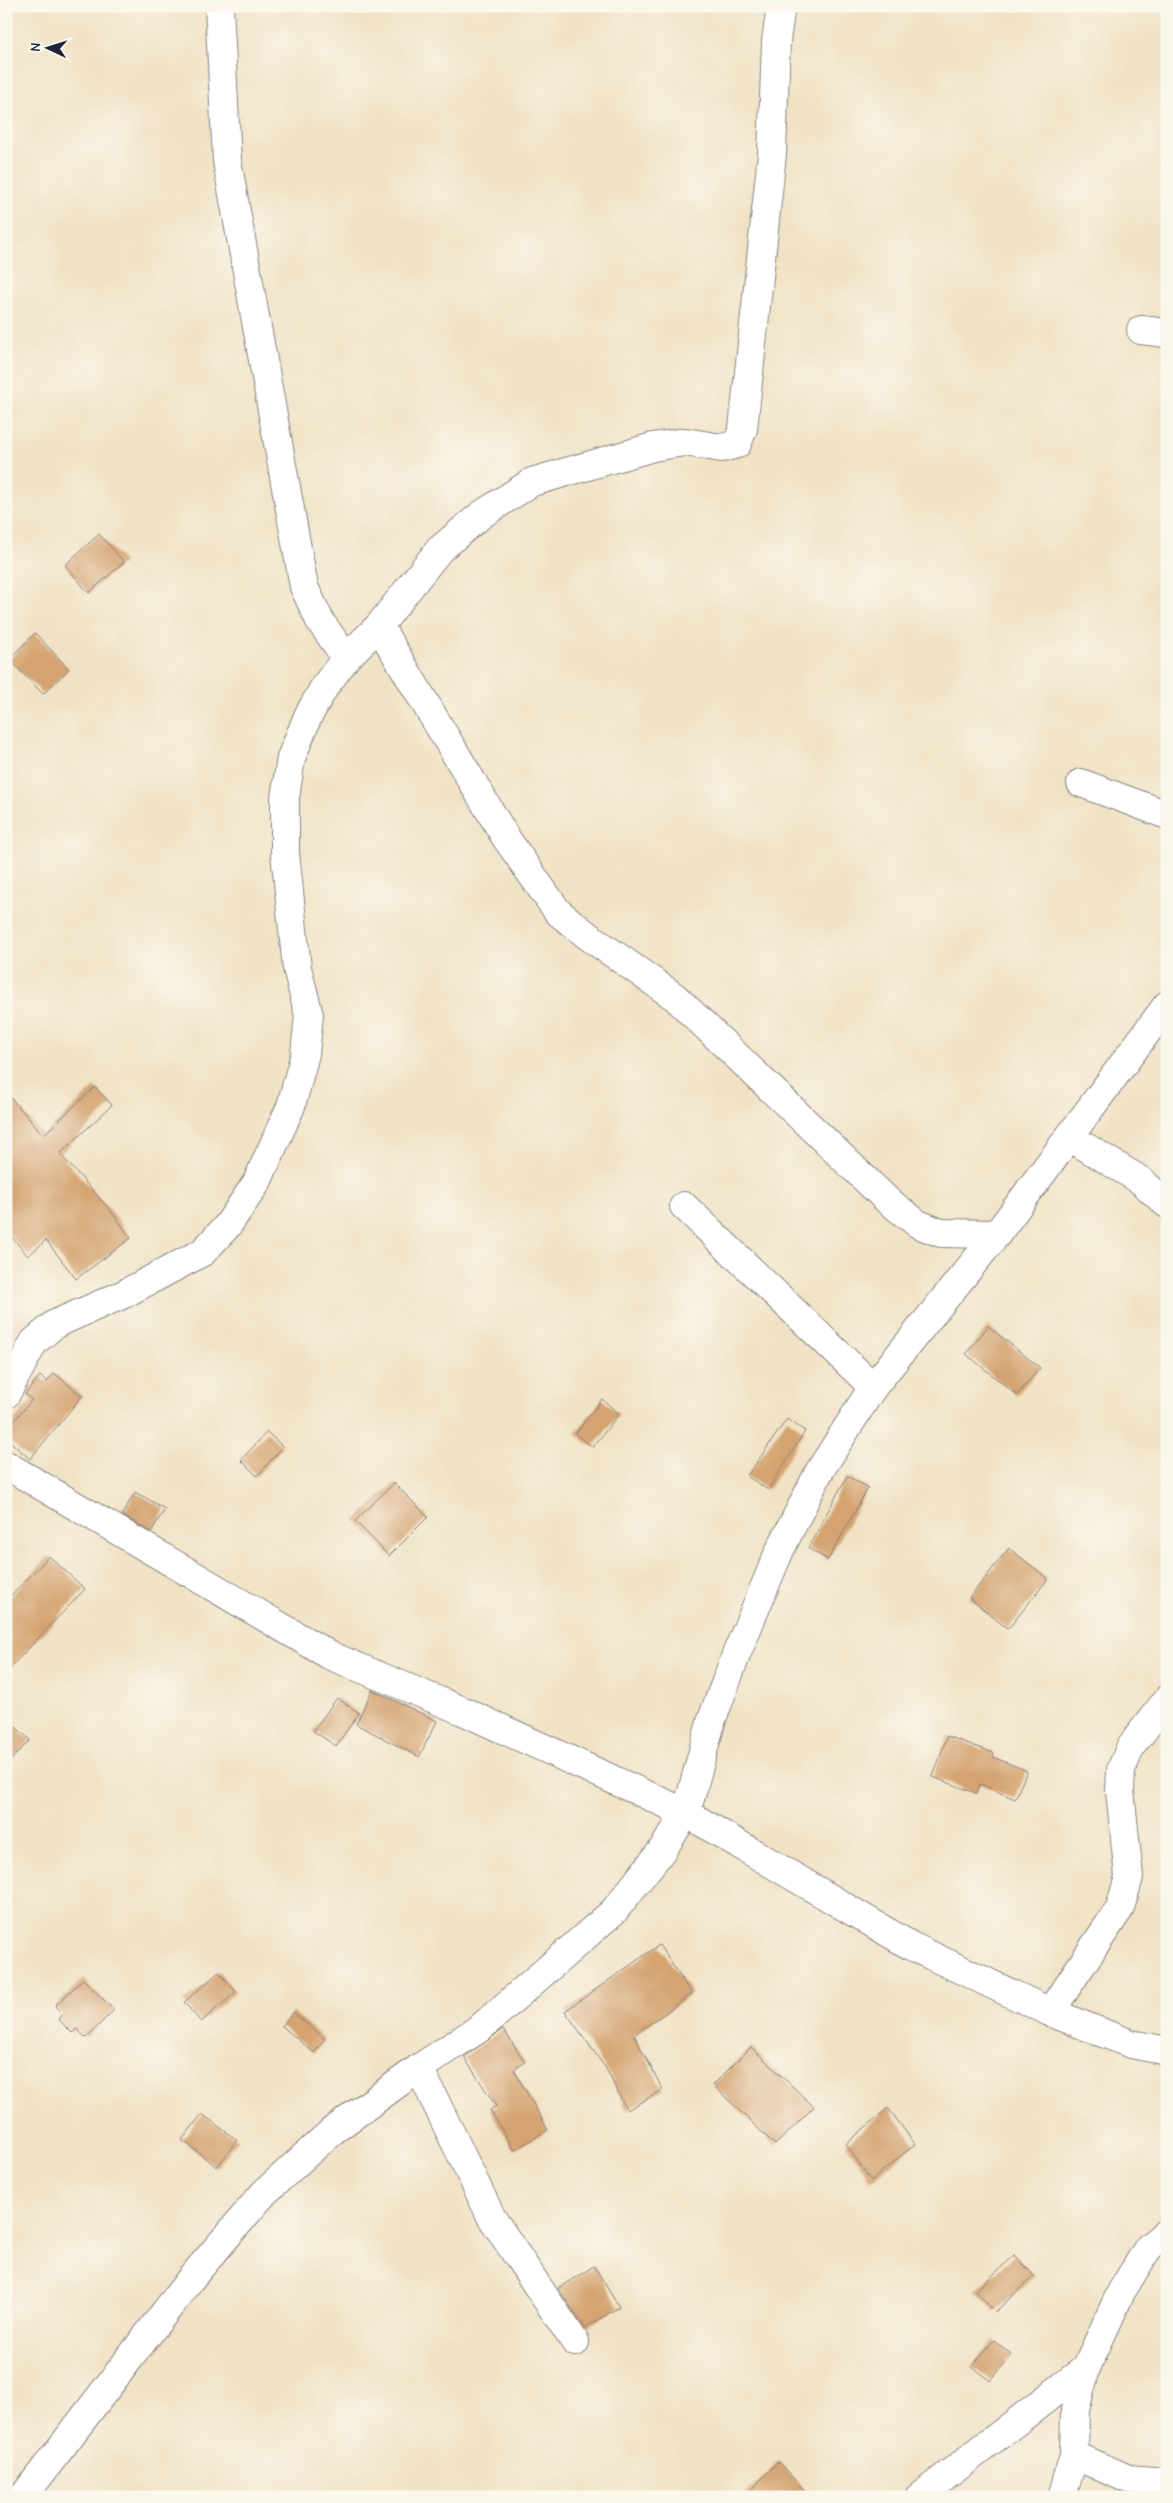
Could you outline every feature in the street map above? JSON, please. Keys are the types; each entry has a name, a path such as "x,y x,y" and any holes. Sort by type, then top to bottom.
{"street":[{"path":"218,6 228,161 304,587 320,622 346,658"},
{"path":"6,1394 34,1342 55,1324 124,1294 203,1252 228,1225 257,1182 291,1106 305,1054 309,1015 296,968 285,853 285,798 291,758 317,701 346,658 379,626 439,550 480,515 532,482 653,447 685,442 722,448 737,444 743,429 772,154 776,41 781,6"},
{"path":"379,626 506,838 558,912 588,936 675,997 886,1200 918,1224 941,1233 997,1234"},
{"path":"1080,783 1167,815"},
{"path":"23,2497 192,2277 264,2193 331,2132 419,2068 480,2028 614,1911 663,1849 686,1813 712,1719 779,1552 819,1472 873,1387 997,1234 1167,1005"},
{"path":"1069,1137 1140,1180 1167,1204"},
{"path":"684,1206 873,1387"},
{"path":"6,1465 329,1656 463,1711 686,1813 911,1946 1050,2012 1131,2044 1167,2051"},
{"path":"1050,2012 1120,1908 1129,1876 1120,1791 1121,1770 1132,1746 1167,1700"},
{"path":"419,2068 492,2218 575,2342"},
{"path":"1062,2497 1074,2455 1075,2410 1086,2368 1121,2292 1148,2248 1167,2232"},
{"path":"920,2497 1086,2368"},
{"path":"1074,2455 1128,2479 1167,2482"}],"building":[{"path":"99,534 124,562 89,593 65,565"},
{"path":"35,633 69,669 43,694 9,659"},
{"path":"95,1087 112,1105 60,1154 112,1212 131,1238 76,1279 46,1240 28,1256 6,1230 6,1092 43,1135"},
{"path":"988,1326 1040,1368 1017,1395 966,1354"},
{"path":"54,1373 82,1396 30,1459 6,1438 6,1430 32,1400 25,1394 40,1376 47,1382"},
{"path":"602,1399 619,1414 593,1447 575,1434"},
{"path":"787,1419 805,1431 768,1490 747,1476"},
{"path":"267,1432 283,1447 257,1476 241,1460"},
{"path":"847,1476 868,1488 828,1560 808,1548"},
{"path":"394,1483 428,1517 389,1556 355,1521"},
{"path":"135,1492 165,1509 151,1532 122,1515"},
{"path":"1009,1548 1048,1579 1008,1629 969,1598"},
{"path":"49,1556 85,1589 6,1672 6,1601"},
{"path":"372,1690 437,1721 419,1757 356,1724"},
{"path":"337,1698 359,1713 336,1746 313,1731"},
{"path":"6,1718 30,1740 6,1765"},
{"path":"947,1736 994,1753 993,1757 1027,1771 1015,1799 980,1784 976,1793 933,1777"},
{"path":"659,1945 692,1994 634,2035 663,2090 627,2110 605,2067 565,2011"},
{"path":"219,1972 236,1992 201,2022 184,2002"},
{"path":"83,1979 114,2010 86,2038 77,2029 72,2033 58,2019 62,2014 55,2006"},
{"path":"293,2012 325,2039 314,2053 282,2026"},
{"path":"503,2029 525,2062 514,2070 548,2130 514,2150 490,2110 496,2106 464,2057"},
{"path":"751,2047 814,2107 775,2145 713,2085"},
{"path":"888,2108 915,2144 871,2181 846,2144"},
{"path":"202,2114 237,2140 217,2167 182,2140"},
{"path":"1015,2255 1034,2276 995,2312 975,2291"},
{"path":"594,2266 619,2307 585,2328 558,2288"},
{"path":"994,2340 1012,2355 990,2381 972,2366"},
{"path":"778,2462 811,2497 744,2497"}]}
